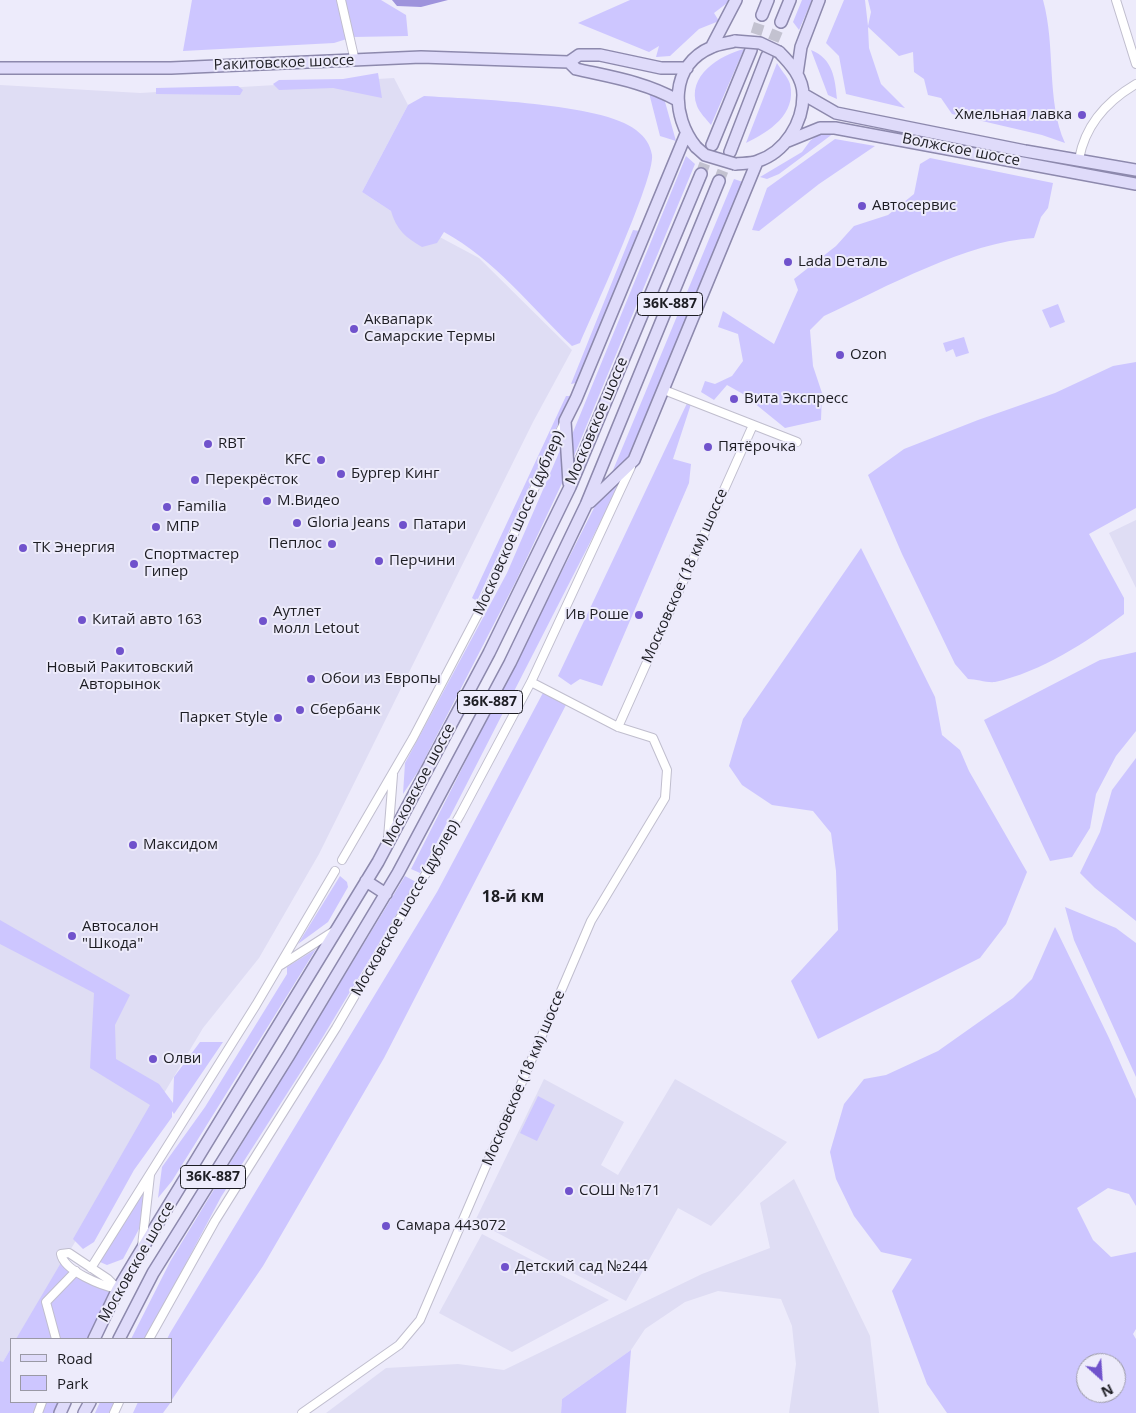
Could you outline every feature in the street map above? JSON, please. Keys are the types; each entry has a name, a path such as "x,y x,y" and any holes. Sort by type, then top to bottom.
{"main road":[{"path":"712,46 736,0"},
{"path":"762,15 768,0"},
{"path":"781,22 790,0"},
{"path":"797,74 801,47 819,0"},
{"path":"735,41 760,43 779,52 797,74 803,94 799,120 788,141 768,157 757,162 735,164 705,155 686,134 677,100 680,82 687,68 698,56 712,46 735,41"},
{"path":"712,145 751,50"},
{"name":"Ракитовское шоссе","path":"0,68 137,69 421,57 569,62 579,56 600,55 661,68 687,68"},
{"path":"730,152 767,56"},
{"name":"Ракитовское шоссе","path":"569,62 576,69 641,83 677,100"},
{"name":"Волжское шоссе","path":"803,94 836,112 1136,170"},
{"name":"Волжское шоссе","path":"788,141 820,128 835,128 1136,184"},
{"path":"570,487 565,421 580,390 686,134"},
{"path":"586,505 634,460 757,162"},
{"name":"Московское шоссе","path":"94,1338 118,1289 340,927 388,845 489,653 570,487 701,174"},
{"name":"Московское шоссе","path":"119,1338 138,1300 386,894 510,663 586,505 720,181"},
{"path":"366,881 386,894"},
{"path":"118,1289 138,1300"}],"street":[{"path":"341,0 355,61"},
{"path":"1116,0 1136,64"},
{"path":"1079,159 1093,122 1136,84"},
{"path":"664,390 797,442"},
{"name":"Московское шоссе (дублер)","path":"342,860 393,773 477,616 565,421"},
{"name":"Московское (18 км) шоссе","path":"618,727 753,425"},
{"name":"Московское шоссе (дублер)","path":"150,1338 215,1221 336,1028 411,901 531,682 634,460"},
{"name":"Московское (18 км) шоссе","path":"302,1413 399,1345 420,1320 592,921 666,798 667,770 653,738 618,727 531,682"},
{"path":"388,845 393,773"},
{"path":"91,1268 279,966 335,871"},
{"path":"279,966 340,927"},
{"path":"142,1249 150,1174"},
{"path":"70,1253 108,1279 118,1289 104,1287 76,1271 62,1261 61,1254 70,1253"},
{"path":"56,1338 46,1302 76,1271"}],"shaded area":[{"path":"392,0 448,0 421,7 397,6"},
{"path":"394,78 408,105 362,192 391,211 479,258 572,350 533,422 319,854 259,958 203,1028 18,1338 10,1338 10,1350 2,1364 0,1362 0,85 140,93"},
{"path":"1136,520 1136,588 1109,533"},
{"name":"СОШ №171","path":"544,1079 624,1122 601,1165 618,1175 675,1079 787,1142 711,1226 678,1208 626,1301 475,1221"},
{"path":"794,1179 870,1336 879,1413 789,1413 796,1364 792,1326 781,1299 718,1291 685,1302 645,1329 631,1350 562,1399 561,1413 326,1413 386,1368 458,1364 504,1370 702,1274 770,1248 760,1203"},
{"name":"Детский сад №244","path":"482,1234 609,1300 512,1352 439,1313"}],"green space":[{"path":"192,0 381,0 406,15 408,36 353,37 334,43 183,51"},
{"path":"630,0 731,0 714,13 719,21 699,29 670,56 656,57 659,46 649,52 578,23"},
{"path":"802,0 812,0 799,30 793,22"},
{"path":"844,0 865,0 868,26 871,12 868,0 1043,0 1049,36 1055,109 1065,143 1042,135 952,114 941,98 928,95 924,79 914,72 913,52 899,56 868,27 869,48 881,84 905,108 846,94 839,56 826,43"},
{"path":"744,49 711,125 697,106 696,85 707,68 725,56"},
{"path":"811,50 824,58 832,70 837,99 828,95"},
{"path":"777,63 790,84 791,95 789,104 779,121 764,133 746,143"},
{"path":"378,73 382,98 333,88 279,90 273,84 279,80 343,79"},
{"path":"238,86 243,90 240,95 156,94 156,88"},
{"path":"648,89 662,91 676,141 660,136"},
{"path":"424,96 503,101 567,108 619,121 636,130 647,141 652,155 644,190 580,343 572,346 511,284 480,256 462,243 444,232 437,243 422,247 402,232 391,211 362,192 408,105"},
{"path":"827,127 834,133 779,174 767,179 760,177 802,152 810,141"},
{"path":"835,139 875,146 819,184 759,231 752,230 767,188"},
{"path":"686,156 695,164 571,463 569,442"},
{"path":"930,158 1053,183 1048,208 1041,217 1034,238 1008,241 954,257 824,316 810,330 813,366 822,393 821,420 785,428 743,394 727,385 714,400 701,392 705,381 715,384 732,376 743,361 738,334 718,327 723,311 774,344 798,290 794,279 836,246 854,226 888,215 914,194 920,164"},
{"path":"734,179 743,182 628,457 611,475"},
{"path":"633,230 640,231 576,383 571,384"},
{"path":"1058,304 1065,322 1050,328 1042,310"},
{"path":"964,337 969,353 956,357 953,349 946,352 943,343"},
{"path":"1136,362 1136,508 1089,534 1124,598 1124,614 1063,655 1029,671 995,682 968,679 955,664 902,554 868,475 904,449 1055,393 1113,366"},
{"path":"566,396 571,396 477,601 472,598"},
{"path":"689,399 692,401 673,459 691,464 689,483 602,686 580,679 571,685 558,676"},
{"path":"564,441 563,481 516,581 419,770 403,794 405,763 507,573"},
{"path":"626,472 435,846 420,873 411,869 597,502"},
{"path":"861,548 935,697 942,735 960,750 969,771 1027,872 1006,924 980,958 818,1039 791,981 838,930 836,871 831,833 813,811 772,805 742,785 729,766 743,719"},
{"path":"1136,652 1136,731 1116,756 1096,794 1090,828 1072,857 1050,861 984,720 1100,660"},
{"path":"545,689 568,701 384,1058 263,1266 172,1400 172,1338 168,1338 170,1333 437,892"},
{"path":"1136,758 1136,921 1095,888 1080,873 1100,832 1112,790"},
{"path":"340,876 347,882 348,887 328,922 298,944"},
{"path":"405,876 416,882 318,1045 221,1197 147,1338 132,1338 171,1260"},
{"path":"1065,907 1116,928 1136,943 1136,1077 1074,940"},
{"path":"0,920 130,995 115,1025 116,1059 159,1084 173,1103 174,1077 200,1042 223,1042 174,1114 172,1111 172,1117 134,1170 94,1242 83,1249 73,1239 150,1105 90,1068 94,993 0,944"},
{"path":"1055,927 1109,1038 1136,1099 1136,1206 1129,1194 1108,1188 1077,1208 1093,1240 1111,1257 1136,1252 1136,1329 1133,1334 1136,1339 1136,1413 947,1413 927,1384 892,1291 912,1259 881,1252 854,1216 836,1179 830,1152 844,1104 864,1079 886,1075 938,1051 1013,998 1032,979"},
{"path":"316,949 172,1181 158,1198 162,1167 205,1107 287,974 287,967"},
{"path":"538,1096 555,1105 537,1141 520,1133"},
{"path":"147,1187 139,1229 123,1259 107,1265 100,1262"},
{"path":"62,1261 118,1289 94,1338 17,1338"},
{"path":"10,1350 10,1403 66,1403 62,1413 0,1413 0,1361 3,1362"},
{"path":"631,1350 626,1413 561,1413 562,1399"},
{"path":"100,1403 116,1403 111,1413 95,1413"},
{"path":"138,1403 170,1403 163,1413 133,1413"}],"tunnel":[{"path":"751,50 762,15"},
{"path":"767,56 781,22"},
{"path":"701,174 711,147"},
{"path":"719,181 730,152"}],"place":[{"name":"Хмельная лавка","path":"1082,115"},
{"name":"Автосервис","path":"862,206"},
{"name":"Lada Dеталь","path":"788,262"},
{"name":"Аквапарк Самарские Термы","path":"354,329"},
{"name":"Ozon","path":"840,355"},
{"name":"Вита Экспресс","path":"734,399"},
{"name":"RBT","path":"208,444"},
{"name":"Пятёрочка","path":"708,447"},
{"name":"KFC","path":"321,460"},
{"name":"Бургер Кинг","path":"341,474"},
{"name":"Перекрёсток","path":"195,480"},
{"name":"М.Видео","path":"267,501"},
{"name":"Familia","path":"167,507"},
{"name":"Gloria Jeans","path":"297,523"},
{"name":"Патари","path":"403,525"},
{"name":"МПР","path":"156,527"},
{"name":"Пеплос","path":"332,544"},
{"name":"ТК Энергия","path":"23,548"},
{"name":"Перчини","path":"379,561"},
{"name":"Спортмастер Гипер","path":"134,564"},
{"name":"Ив Роше","path":"639,615"},
{"name":"Китай авто 163","path":"82,620"},
{"name":"Аутлет молл Letout","path":"263,621"},
{"name":"Новый Ракитовский Авторынок","path":"120,651"},
{"name":"Обои из Европы","path":"311,679"},
{"name":"Сбербанк","path":"300,710"},
{"name":"Паркет Style","path":"278,718"},
{"name":"Максидом","path":"133,845"},
{"name":"Автосалон \"Шкода\"","path":"72,936"},
{"name":"Олви","path":"153,1059"},
{"name":"СОШ №171","path":"569,1191"},
{"name":"Самара 443072","path":"386,1226"},
{"name":"Детский сад №244","path":"505,1267"}],"district":[{"name":"18-й км","path":"513,897"}]}
